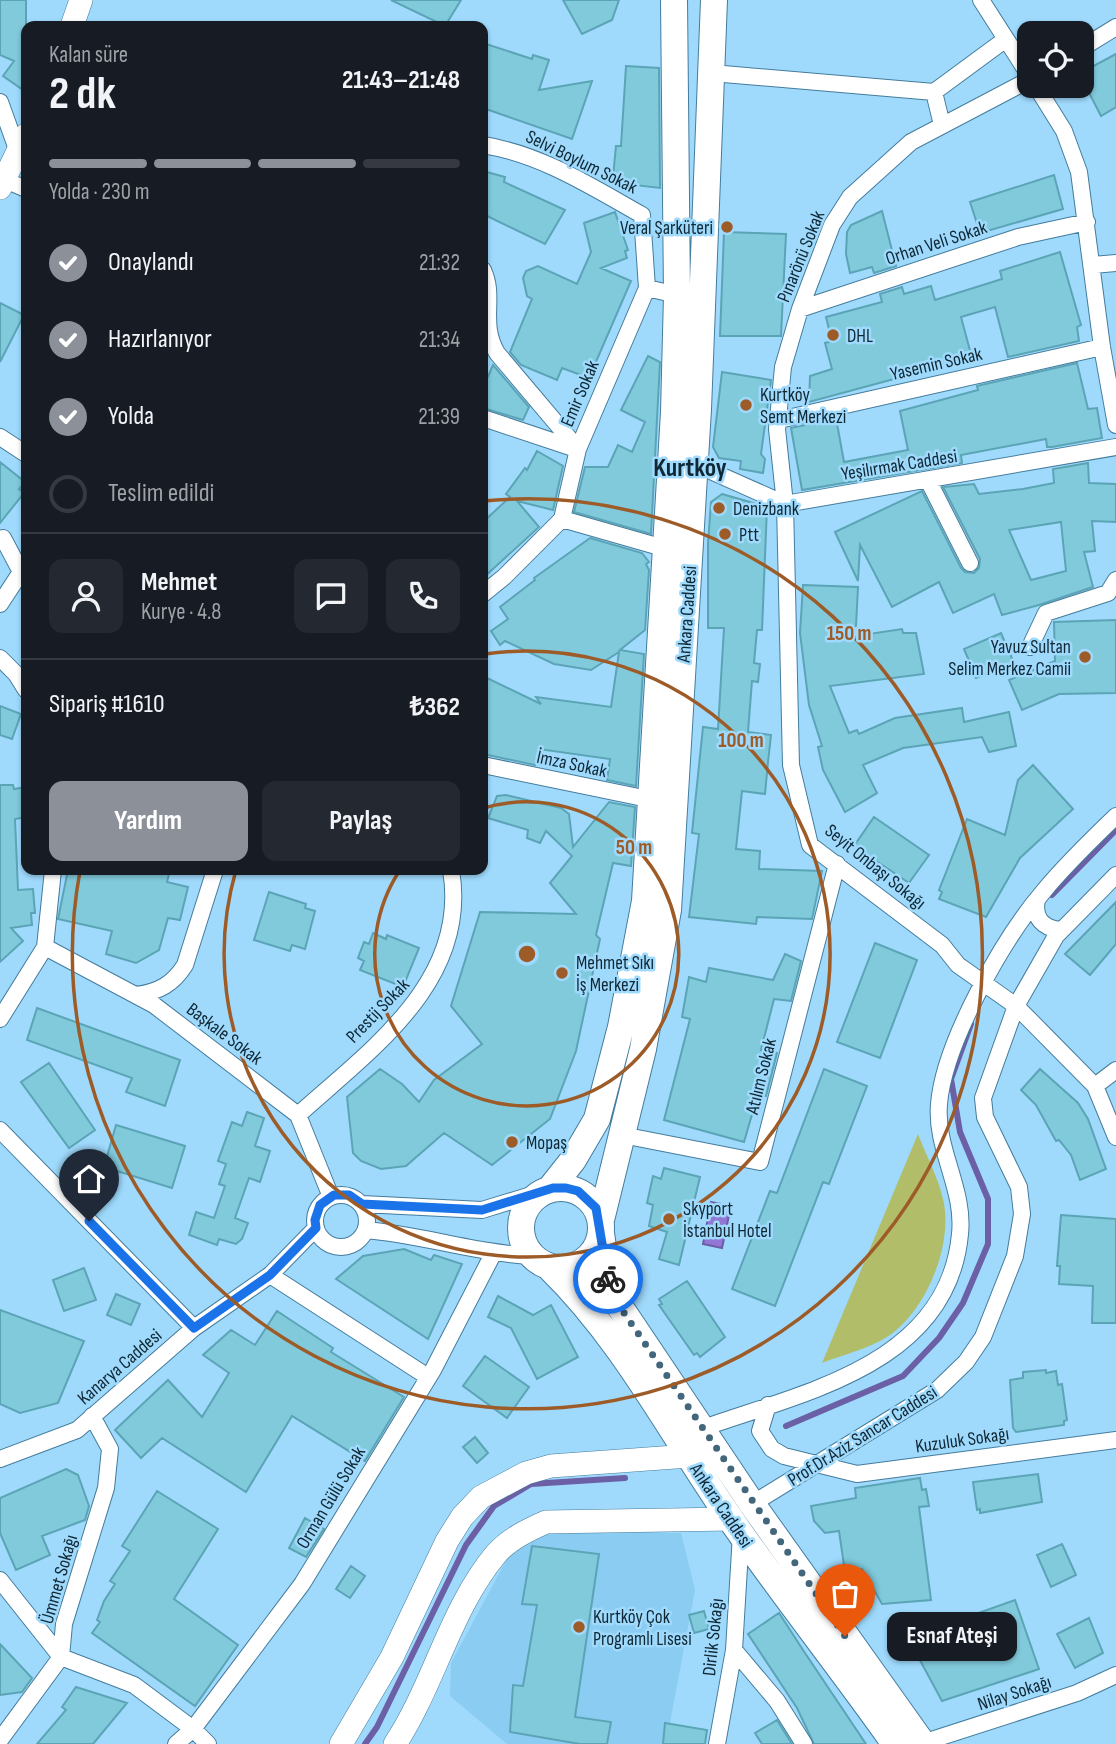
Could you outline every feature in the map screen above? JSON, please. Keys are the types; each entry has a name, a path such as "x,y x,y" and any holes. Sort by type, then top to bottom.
{"main road":[{"name":"Ankara Caddesi","path":"546,1191 588,1135 607,1087 645,901 667,549 677,295 659,213 674,0"},
{"name":"Ankara Caddesi","path":"714,0 695,464 668,910 643,1049 601,1227 607,1276 620,1307 703,1427 741,1519 895,1744"},
{"path":"566,1188 589,1198 601,1227 597,1246 577,1265 541,1262 522,1239 520,1226 531,1200 546,1191 566,1188"},
{"name":"Ankara Caddesi","path":"541,1262 578,1295 605,1330 689,1456 922,1743"}],"street":[{"path":"69,0 70,21"},
{"path":"72,21 81,0"},
{"path":"981,0 1017,56"},
{"path":"1094,41 1116,27"},
{"path":"712,73 934,92 1006,39"},
{"name":"Pınarönü Sokak","path":"785,503 776,429 783,366 800,309 832,225 850,197 911,142 1017,86"},
{"path":"934,92 942,125"},
{"path":"1043,98 1064,131 1079,172 1093,265 1101,347 1116,425"},
{"path":"0,102 21,142"},
{"name":"Selvi Boylum Sokak","path":"488,146 508,149 659,213 647,288"},
{"path":"10,186 21,148"},
{"name":"Orhan Veli Sokak","path":"800,309 1018,237 1087,222"},
{"path":"1093,265 1116,263"},
{"path":"647,288 677,295"},
{"name":"Emir Sokak","path":"562,519 578,450 647,288"},
{"path":"488,294 488,337 497,353 578,450"},
{"name":"Yasemin Sokak","path":"779,420 1101,347"},
{"path":"488,420 578,450"},
{"path":"0,437 21,451"},
{"name":"Yeşilırmak Caddesi","path":"785,503 1116,447"},
{"path":"695,464 785,503"},
{"path":"928,480 970,563"},
{"name":"Seyit Onbaşı Sokağı","path":"785,503 791,765 810,845 942,945 958,965 1016,1006 1095,1086 1116,1136"},
{"path":"488,590 505,577 562,519 667,549"},
{"path":"3,538 21,567"},
{"path":"0,604 21,576"},
{"path":"1030,648 1046,613 1108,593 1116,580"},
{"path":"0,658 21,682"},
{"name":"İmza Sokak","path":"488,766 653,800"},
{"path":"703,1427 768,1405 879,1361 919,1329 938,1300 956,1259 961,1233 956,1189 938,1123 943,1080 964,1021 984,982 1037,900 1116,816"},
{"name":"Atılım Sokak","path":"622,1135 760,1162 837,864"},
{"path":"0,1019 45,947 53,875"},
{"path":"136,995 163,988 176,978 185,965 213,875"},
{"name":"Prestij Sokak","path":"298,1115 402,1020 427,988 444,947 453,909 451,875"},
{"name":"Prof.Dr.Aziz Sancar Caddesi","path":"741,1519 814,1466 937,1390 966,1362 994,1314 1015,1256 1021,1229 1022,1200 1014,1174 985,1117 983,1098 1016,1006 1060,930 1116,875"},
{"path":"1037,900 1035,914 1039,921 1060,930"},
{"name":"Başkale Sokak","path":"45,947 154,1005 298,1115"},
{"path":"1095,1086 1116,1070"},
{"path":"298,1115 331,1197"},
{"path":"0,1130 194,1328"},
{"path":"362,1204 482,1210 546,1191"},
{"path":"349,1195 362,1204 366,1212 366,1230 356,1242 341,1247 325,1242 316,1228 317,1212 331,1197 349,1195"},
{"name":"Kanarya Caddesi","path":"0,1459 77,1430 194,1328 270,1275 316,1228"},
{"path":"366,1230 396,1232 541,1262"},
{"name":"Orman Gülü Sokak","path":"176,1744 193,1728 302,1584 428,1377 493,1254"},
{"path":"270,1275 428,1377"},
{"name":"Kuzuluk Sokağı","path":"768,1405 760,1431 765,1441 785,1456 814,1466 856,1474 1116,1440"},
{"name":"Ümmet Sokağı","path":"61,1657 64,1625 106,1488 110,1450 92,1416"},
{"path":"341,1744 392,1657 447,1541 461,1517 481,1497 526,1473 551,1466 689,1456"},
{"path":"395,1744 418,1708 458,1618 482,1575 497,1552 522,1533 546,1522 741,1519"},
{"name":"Dirlik Sokağı","path":"717,1744 734,1650 741,1519"},
{"path":"0,1580 61,1657 134,1685 193,1728 208,1744"},
{"path":"734,1650 777,1702 804,1744"},
{"path":"0,1740 61,1657"},
{"name":"Nilay Sokağı","path":"922,1743 1077,1693 1116,1675"}],"shaded area":[{"path":"711,1202 731,1206 722,1248 703,1244"},
{"name":"Kurtköy Çok Programlı Lisesi","path":"523,1529 681,1533 695,1590 666,1744 507,1744 450,1696 451,1663"}],"green space":[{"path":"918,1134 943,1199 944,1236 934,1275 914,1311 887,1337 822,1363"}],"building":[{"path":"0,0 26,0 26,21 21,21 21,89 3,76 14,61 0,55"},
{"path":"391,0 461,0 448,21 435,21"},
{"path":"563,0 619,0 612,20 582,34"},
{"path":"488,45 532,59 533,55 549,60 539,90 592,81 572,139 488,110"},
{"path":"1116,54 1116,107 1101,116 1092,98 1094,98 1094,66"},
{"path":"626,66 659,68 660,188 617,183 618,177 613,177 616,146 621,146"},
{"path":"488,172 505,177 504,182 565,210 545,244 488,216"},
{"path":"1054,175 1063,209 980,233 970,202"},
{"path":"882,211 896,266 874,273 872,267 850,273 846,254 847,232 851,225"},
{"path":"615,212 628,250 625,251 627,258 601,268 631,281 589,378 562,368 557,380 521,365 510,352 532,299 527,296 523,278 526,271 538,266 577,284 591,252 584,223"},
{"path":"724,232 786,234 781,336 720,336"},
{"path":"1060,252 1081,325 1077,327 1079,341 1008,357 995,307 961,317 972,358 809,402 810,376 832,369 825,343 832,341 826,317 882,302 880,294 902,287 904,294 931,286 935,300 1002,279 1000,271"},
{"path":"0,303 21,314 21,321 0,362"},
{"path":"648,356 660,362 651,534 574,512 585,467 608,467 618,445 632,452 645,422 621,410"},
{"path":"1077,363 1088,409 1097,408 1102,438 1052,447 1047,447 1046,439 961,455 962,463 802,490 791,428 836,418 844,462 908,450 900,411 978,390 977,386"},
{"path":"493,365 529,407 523,420 488,410 488,376"},
{"path":"722,372 771,380 761,454 765,459 763,473 740,469 741,461 719,458 713,447"},
{"path":"537,451 563,466 553,510 517,501 539,527 488,573 488,517 510,497 506,494 525,468 527,470"},
{"path":"0,462 21,479 21,497 0,523"},
{"path":"1088,463 1089,483 1116,484 1116,522 1092,521 1095,551 1084,552 1093,587 1039,605 1002,615 994,594 953,613 939,582 892,607 860,545 858,581 835,532 922,491 961,568 965,572 974,573 979,568 980,559 943,487 974,484 979,494 1023,489 1054,483 1053,469","holes":["1061,522 1066,571 1031,580 1009,530"]},
{"path":"722,494 767,507 762,630 757,630 754,663 760,664 758,682 752,681 748,732 771,735 765,794 742,791 736,849 760,851 759,869 822,871 812,919 757,917 756,924 689,917 699,834 692,833 703,727 718,729 724,628 708,628 708,543 711,502"},
{"path":"590,538 642,553 649,562 646,564 649,570 645,630 620,650 644,654 636,786 607,780 610,759 539,749 535,765 488,755 488,678 541,704 536,697 611,707 619,652 591,670 554,664 505,641 500,645 491,631 508,619 500,607 535,580 534,578"},
{"path":"803,585 858,587 856,626 829,640 902,629 903,633 916,633 924,674 830,686 849,733 857,730 859,734 895,718 962,708 964,722 1009,712 1016,746 989,752 982,737 903,748 863,765 877,793 845,812 823,770 818,747 822,746 809,705 800,633"},
{"name":"Yavuz Sultan Selim Merkez Camii","path":"1116,620 1116,693 1059,694 1022,710 1009,680 1055,661 1054,622"},
{"path":"1001,633 1014,663 976,678 964,649"},
{"path":"0,706 21,714 12,739 0,735"},
{"path":"1033,765 1073,809 1020,858 986,917 939,899 942,892 939,890 967,819 1005,835 1018,780"},
{"path":"0,785 13,785 14,789 21,788 21,818 15,819 18,890 33,889 35,913 31,913 32,925 11,928 23,941 0,962"},
{"path":"506,795 561,808 569,814 573,847 609,802 635,807 631,866 613,863 596,935 600,939 576,1051 550,1119 492,1165 444,1133 406,1166 381,1169 361,1161 353,1153 347,1097 380,1069 402,1084 419,1102 434,1080 482,1044 451,1006 480,912 576,914 550,883 572,856 546,831 540,843 527,838 528,830 488,818 497,796"},
{"path":"874,817 929,855 909,883 854,846"},
{"path":"67,875 169,875 167,882 188,887 180,920 168,918 159,950 136,963 106,954 112,931 58,919"},
{"path":"269,892 306,904 305,908 315,911 305,949 292,945 290,951 254,940"},
{"path":"1116,902 1116,944 1090,975 1065,954"},
{"path":"373,933 386,939 387,935 419,948 403,987 360,970 364,961 358,958 364,942 369,944"},
{"path":"875,943 917,960 880,1058 837,1042"},
{"path":"785,954 801,961 791,1001 774,999 761,1050 777,1053 766,1096 758,1094 744,1142 664,1120 690,1019 682,1017 689,977 706,982 709,968 773,980"},
{"path":"37,1008 180,1060 165,1106 126,1092 132,1078 27,1040"},
{"path":"49,1063 95,1130 69,1148 21,1082"},
{"path":"824,1069 867,1086 829,1184 823,1182 775,1306 732,1289 770,1191 777,1193"},
{"path":"1040,1069 1078,1103 1088,1119 1106,1169 1080,1180 1071,1155 1059,1140 1056,1141 1036,1105 1021,1090"},
{"path":"247,1112 264,1118 255,1146 270,1151 260,1182 249,1178 235,1218 248,1223 242,1239 236,1244 219,1239 217,1245 189,1235 196,1212 214,1218 225,1186 219,1184 226,1164 218,1161 232,1122 242,1126"},
{"path":"116,1125 185,1146 172,1188 104,1167"},
{"name":"Skyport İstanbul Hotel","path":"664,1168 700,1177 679,1265 659,1259 667,1232 649,1226 653,1205 647,1203 653,1176 661,1179"},
{"path":"1061,1215 1116,1219 1116,1323 1092,1323 1093,1286 1059,1284 1060,1266 1057,1266"},
{"path":"404,1249 431,1260 434,1255 462,1264 428,1339 336,1279 363,1256"},
{"path":"84,1268 96,1300 64,1311 53,1280"},
{"path":"687,1281 725,1337 700,1357 697,1353 694,1355 659,1305 662,1304 659,1299"},
{"path":"116,1294 140,1304 131,1325 107,1315"},
{"path":"498,1296 533,1315 551,1305 578,1357 537,1379 511,1328 488,1317"},
{"path":"0,1310 84,1341 58,1403 20,1413 0,1404"},
{"path":"277,1311 333,1348 331,1352 404,1397 365,1461 292,1416 246,1492 162,1438 141,1458 115,1430 168,1380 202,1417 229,1373 203,1355 231,1330 255,1345"},
{"path":"485,1356 529,1387 507,1418 463,1386"},
{"path":"1046,1370 1046,1373 1056,1371 1058,1385 1062,1384 1067,1420 1064,1425 1016,1432 1013,1428 1010,1380 1023,1378 1023,1372"},
{"path":"475,1437 488,1453 477,1463 463,1447"},
{"path":"66,1469 78,1475 89,1506 85,1520 42,1536 50,1555 16,1570 0,1533 0,1498"},
{"path":"1038,1474 1042,1502 980,1513 980,1509 977,1510 973,1482"},
{"path":"920,1478 922,1490 926,1489 929,1506 919,1507 931,1600 882,1604 862,1569 845,1572 839,1531 825,1533 814,1521 811,1506 856,1498 855,1488"},
{"path":"157,1491 218,1529 174,1599 238,1645 195,1706 92,1633 100,1622 97,1620 104,1601 115,1584 110,1581 130,1551 122,1546"},
{"path":"305,1518 324,1529 306,1557 289,1548"},
{"path":"1062,1544 1076,1575 1051,1587 1037,1555"},
{"path":"532,1546 599,1554 575,1717 611,1722 607,1744 580,1744 510,1732 513,1685 523,1686 537,1605 522,1604"},
{"path":"351,1566 365,1576 350,1598 336,1589"},
{"path":"1015,1600 1039,1669 942,1701 908,1638"},
{"path":"704,1611 709,1629 694,1633 689,1615"},
{"path":"779,1613 866,1744 814,1744 797,1708 748,1634"},
{"path":"1089,1618 1103,1653 1075,1668 1057,1634"},
{"path":"0,1644 32,1678 22,1692 0,1695"},
{"path":"76,1687 127,1703 93,1744 37,1744 66,1710 62,1707"},
{"path":"777,1720 792,1744 762,1744 755,1733"},
{"path":"665,1723 707,1730 705,1744 663,1744"}],"waterway":[{"path":"1052,895 1116,830"},
{"path":"786,1426 903,1376 939,1338 963,1303 988,1244 988,1199 960,1132 951,1079 971,1024"},
{"path":"365,1744 377,1727 466,1545 494,1506 531,1484 625,1478"}],"way so far":[{"path":"608,1279 620,1307 731,1468 752,1504 845,1636"}],"place":[{"name":"Veral Şarküteri","path":"727,227"},
{"name":"DHL","path":"833,335"},
{"name":"Kurtköy Semt Merkezi","path":"746,405"},
{"name":"Denizbank","path":"719,508"},
{"name":"Ptt","path":"725,534"},
{"name":"Yavuz Sultan Selim Merkez Camii","path":"1085,657"},
{"name":"Mehmet Sıkı İş Merkezi","path":"562,973"},
{"name":"Mopaş","path":"512,1142"},
{"name":"Skyport İstanbul Hotel","path":"669,1219"},
{"name":"Kurtköy Çok Programlı Lisesi","path":"579,1627"},
{"name":"Esnaf Ateşi","path":"845,1636"}],"district":[{"name":"Kurtköy","path":"690,467"}],"route":[{"path":"89,1221 194,1328 270,1275 316,1228 315,1220 320,1205 334,1195 342,1194 349,1195 362,1204 482,1210 553,1188 578,1191 589,1198 601,1220 608,1279"}]}
